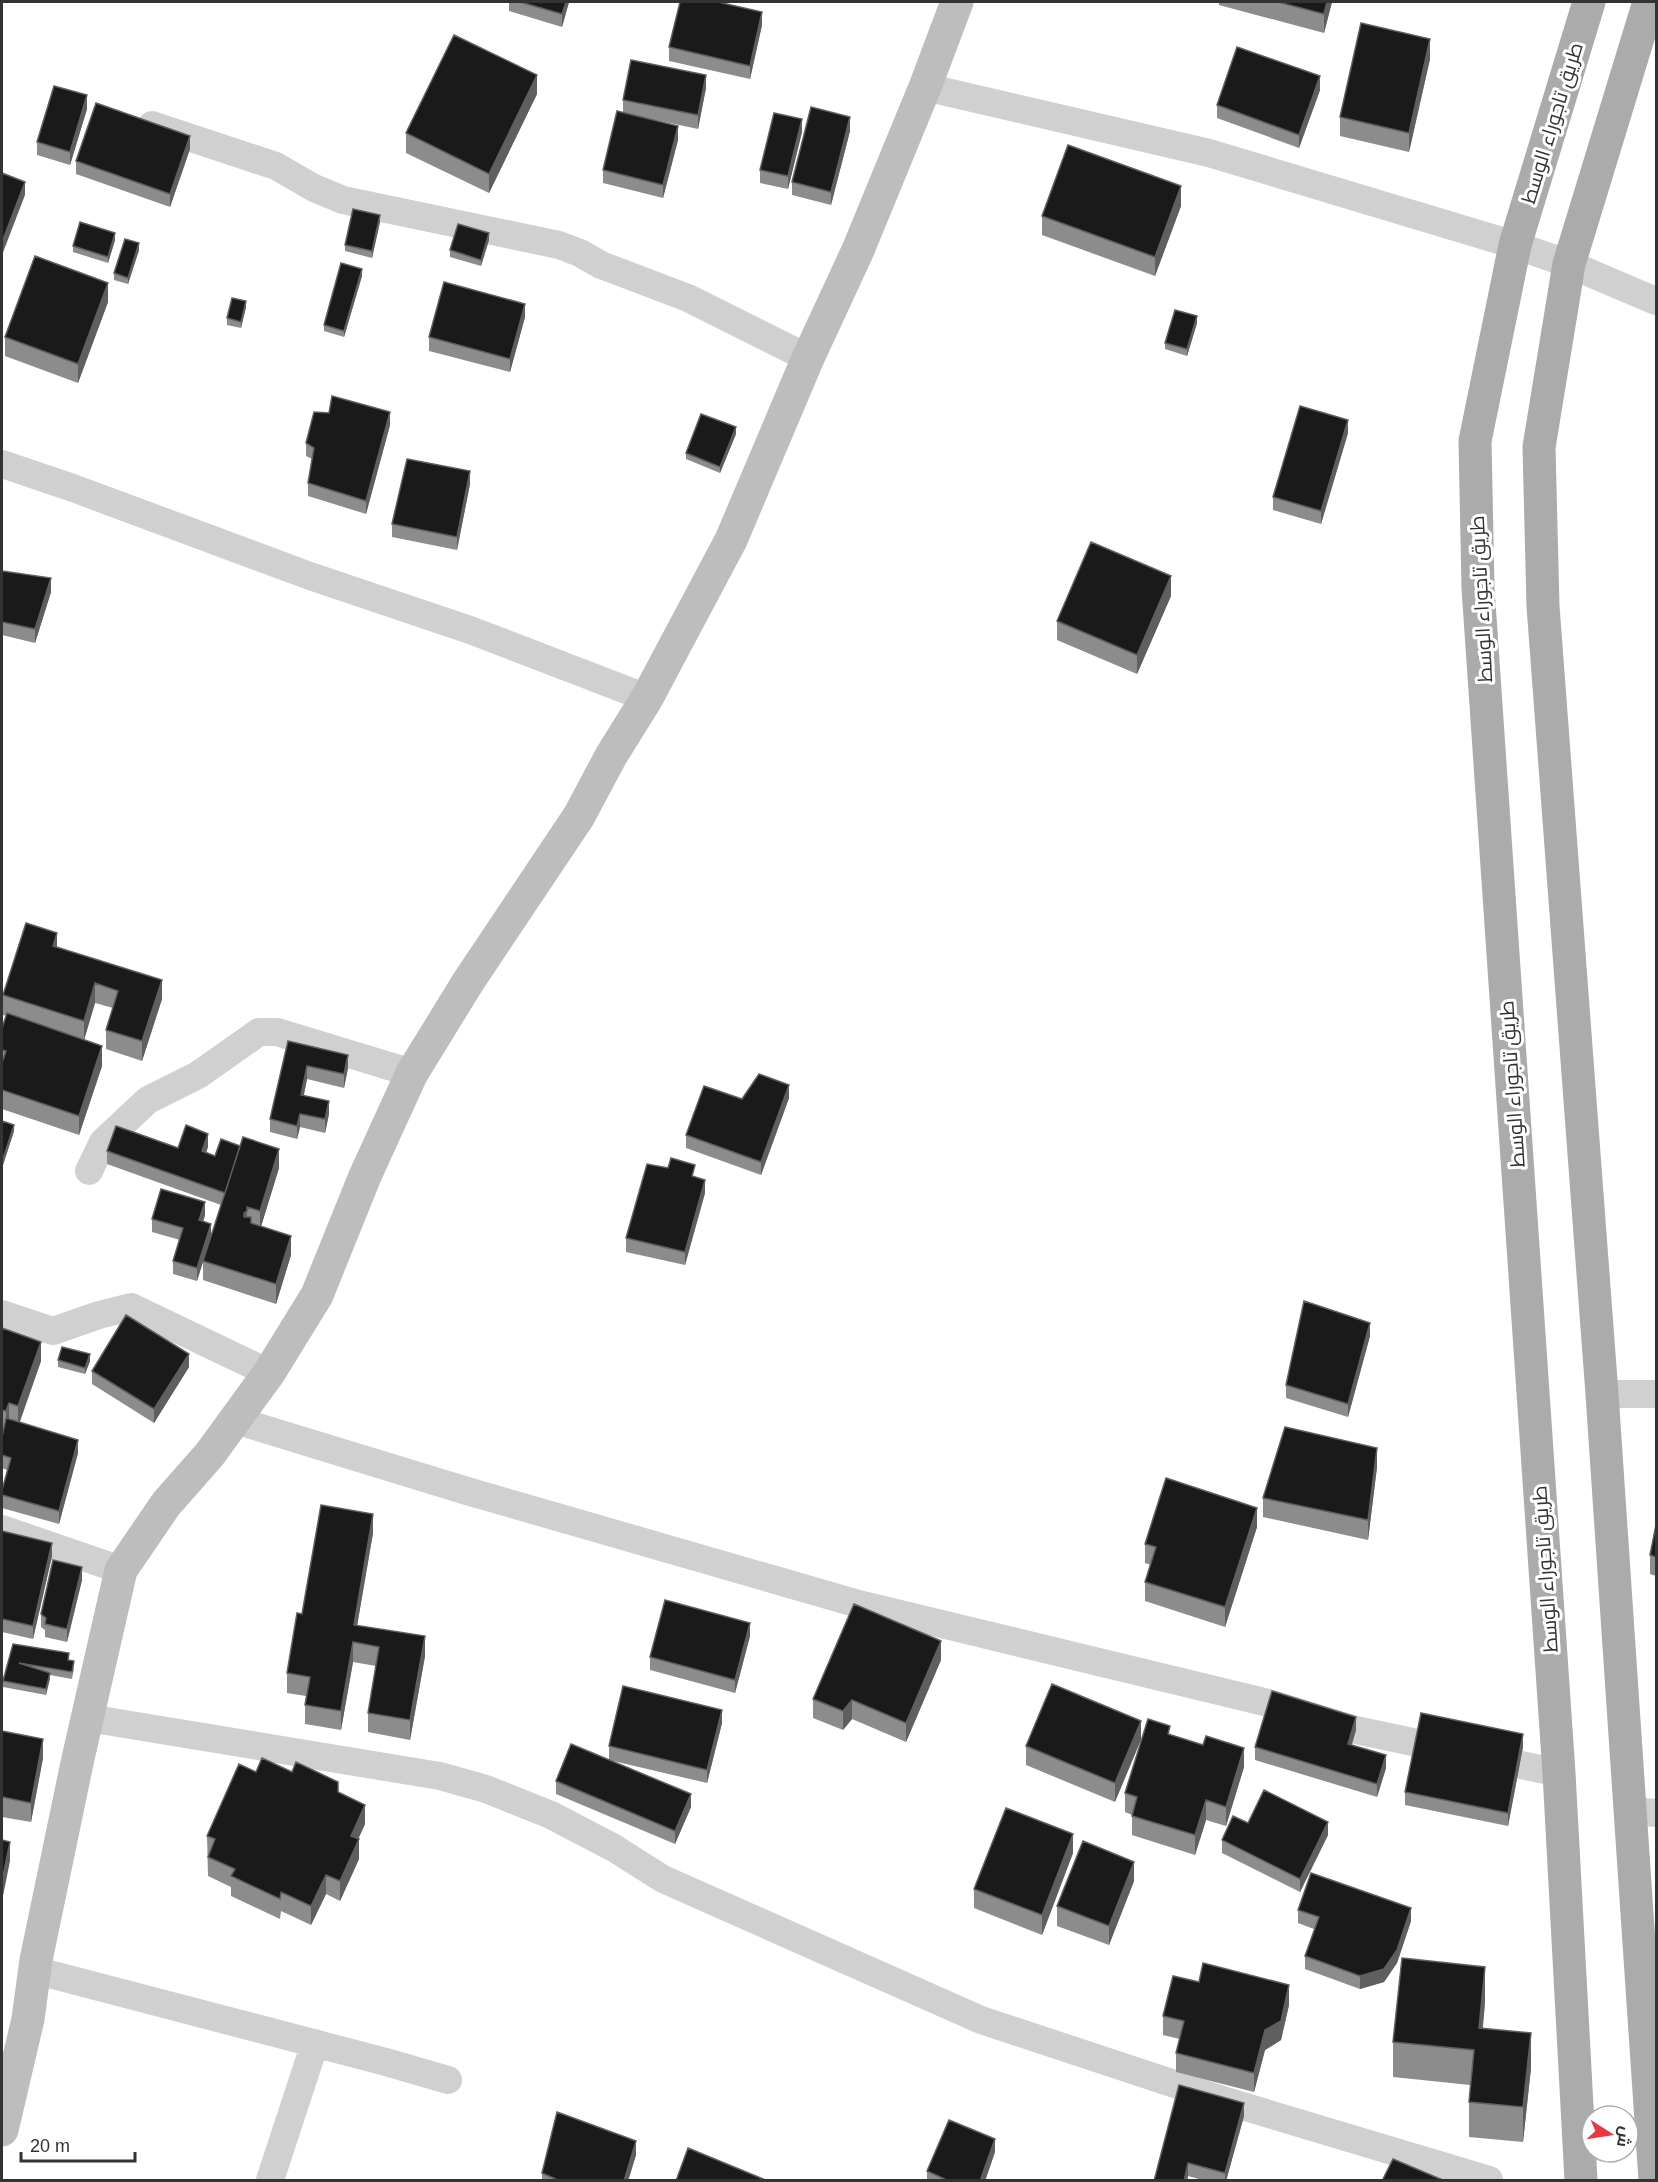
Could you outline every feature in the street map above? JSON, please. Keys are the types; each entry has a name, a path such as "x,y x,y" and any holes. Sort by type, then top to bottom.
{"main road":[{"name":"طريق تاجوراء الوسط","path":"1581,2181 1559,1773 1478,588 1475,441 1515,245 1589,2"},
{"path":"1649,2 1569,264 1539,447 1543,606 1602,1394 1643,1812 1655,2181"}],"street":[{"path":"2,2130 28,2019 34,1970 121,1570 166,1504 210,1454 269,1373 317,1294 365,1176 412,1073 468,982 579,816 611,756 648,698 731,540 808,358 858,250 957,2"},
{"path":"925,87 1209,153 1515,245 1569,264 1656,302"},
{"path":"124,116 276,166 314,188 344,200 559,245 580,253 601,265 688,298 808,358"},
{"path":"2,464 310,576 470,630 648,698"},
{"path":"89,1171 103,1142 148,1100 198,1075 259,1032 277,1032 412,1073"},
{"path":"2,1314 53,1331 131,1307 269,1373"},
{"path":"1602,1394 1656,1394"},
{"path":"235,1420 467,1491 855,1603 1272,1704 1356,1730 1559,1773"},
{"path":"2,1529 121,1570"},
{"path":"88,1718 440,1776 486,1790 550,1815 614,1848 663,1879 981,2020 1229,2102 1489,2181"},
{"path":"34,1970 448,2080"},
{"path":"270,2181 315,2043"}],"building":[{"path":"520,2 566,2 562,14"},
{"path":"680,2 718,2 762,12 750,66 669,47"},
{"path":"1278,2 1327,2 1324,14"},
{"path":"1361,23 1430,39 1409,133 1340,117"},
{"path":"454,35 537,75 489,174 406,133"},
{"path":"1237,47 1320,76 1299,135 1217,105"},
{"path":"631,60 706,75 698,115 623,100"},
{"path":"54,86 87,95 70,152 37,142"},
{"path":"96,103 190,136 170,194 76,161"},
{"path":"811,107 850,117 831,192 792,182"},
{"path":"617,111 678,126 663,185 603,170"},
{"path":"774,113 802,119 788,176 760,170"},
{"path":"1068,145 1181,186 1155,257 1042,216"},
{"path":"2,173 25,182 2,242"},
{"path":"353,209 380,215 372,251 345,245"},
{"path":"80,222 115,233 108,257 73,246"},
{"path":"458,224 489,233 481,260 450,250"},
{"path":"125,239 139,243 128,278 114,273"},
{"path":"35,256 108,283 78,364 5,337"},
{"path":"341,263 362,269 344,331 324,325"},
{"path":"444,282 525,304 510,359 429,337"},
{"path":"232,298 246,301 241,322 227,318"},
{"path":"1175,310 1197,316 1187,349 1165,343"},
{"path":"332,396 390,412 366,501 308,483 314,448 306,443 314,412 329,413"},
{"path":"1300,406 1348,420 1321,511 1273,497"},
{"path":"701,414 736,427 720,467 686,453"},
{"path":"407,459 470,471 457,537 392,524"},
{"path":"1091,542 1171,576 1137,655 1057,621"},
{"path":"2,571 51,578 35,629 2,622"},
{"path":"26,923 57,933 53,946 162,980 142,1041 106,1030 118,991 95,983 84,1021 3,995"},
{"path":"7,1013 102,1046 79,1116 2,1090 2,1063 6,1051 2,1050 2,1028"},
{"path":"288,1041 348,1055 344,1074 307,1066 301,1095 329,1101 325,1119 300,1114 297,1126 270,1119"},
{"path":"759,1074 789,1085 761,1162 686,1135 704,1086 742,1099"},
{"path":"2,1121 14,1125 3,1159 2,1158"},
{"path":"186,1125 208,1134 202,1151 215,1156 221,1139 240,1146 225,1193 107,1151 116,1126 178,1148"},
{"path":"243,1137 279,1149 260,1211 247,1207 244,1213 244,1217 251,1217 251,1223 291,1236 276,1284 203,1261"},
{"path":"671,1158 695,1165 692,1176 705,1180 685,1252 626,1238 647,1164 668,1168"},
{"path":"161,1189 205,1202 199,1220 211,1224 197,1268 173,1261 183,1228 152,1219"},
{"path":"1304,1301 1370,1323 1348,1404 1286,1385"},
{"path":"126,1315 189,1354 154,1409 92,1371"},
{"path":"2,1328 41,1342 18,1406 9,1403 6,1411 2,1410"},
{"path":"62,1347 90,1354 85,1368 58,1360"},
{"path":"6,1418 78,1440 59,1511 2,1495 11,1458 2,1455 2,1437"},
{"path":"1285,1427 1377,1448 1368,1520 1263,1498"},
{"path":"1166,1478 1257,1508 1225,1607 1145,1582 1156,1547 1145,1544"},
{"path":"321,1505 373,1514 354,1625 425,1636 410,1720 368,1713 379,1647 353,1642 341,1711 305,1705 310,1677 287,1673 297,1613 302,1614"},
{"path":"1656,1525 1656,1557 1650,1555"},
{"path":"2,1531 52,1543 33,1626 2,1619"},
{"path":"53,1560 82,1567 67,1629 45,1624 46,1618 41,1614"},
{"path":"665,1600 750,1623 735,1680 650,1657"},
{"path":"854,1604 941,1641 906,1723 852,1700 843,1711 813,1699"},
{"path":"13,1644 69,1653 68,1660 74,1661 72,1672 19,1663 50,1673 46,1689 3,1681"},
{"path":"1052,1684 1141,1721 1115,1783 1026,1746"},
{"path":"623,1686 722,1710 707,1770 609,1746"},
{"path":"1272,1691 1356,1717 1348,1744 1386,1755 1377,1784 1255,1747"},
{"path":"1421,1713 1523,1734 1508,1813 1405,1792"},
{"path":"1148,1719 1170,1726 1168,1734 1203,1745 1206,1736 1244,1748 1226,1807 1206,1800 1195,1835 1132,1816 1137,1797 1125,1793"},
{"path":"2,1731 43,1739 31,1803 2,1797"},
{"path":"571,1744 691,1794 675,1831 556,1781"},
{"path":"262,1758 292,1772 296,1762 338,1782 338,1792 365,1805 351,1836 359,1839 340,1881 326,1875 311,1906 281,1892 280,1899 231,1876 235,1869 208,1857 215,1839 207,1836 239,1764 256,1772"},
{"path":"1264,1790 1328,1822 1300,1879 1222,1840 1233,1816 1248,1823"},
{"path":"1006,1808 1073,1834 1042,1915 974,1889"},
{"path":"2,1840 10,1842 2,1881"},
{"path":"1083,1841 1134,1862 1109,1926 1057,1906"},
{"path":"1311,1873 1411,1908 1397,1950 1384,1969 1360,1976 1305,1956 1319,1917 1298,1910"},
{"path":"1402,1958 1485,1967 1479,2028 1531,2033 1523,2107 1469,2102 1474,2050 1393,2042"},
{"path":"1203,1963 1289,1985 1281,2021 1265,2030 1254,2073 1176,2053 1184,2021 1163,2016 1173,1976 1199,1982"},
{"path":"1179,2085 1244,2103 1225,2173 1188,2163 1184,2181 1154,2181"},
{"path":"557,2112 636,2141 624,2181 560,2181 542,2173"},
{"path":"949,2120 995,2139 980,2181 949,2181 927,2171"},
{"path":"688,2148 768,2181 676,2181"},
{"path":"1393,2159 1445,2181 1382,2181"}]}
